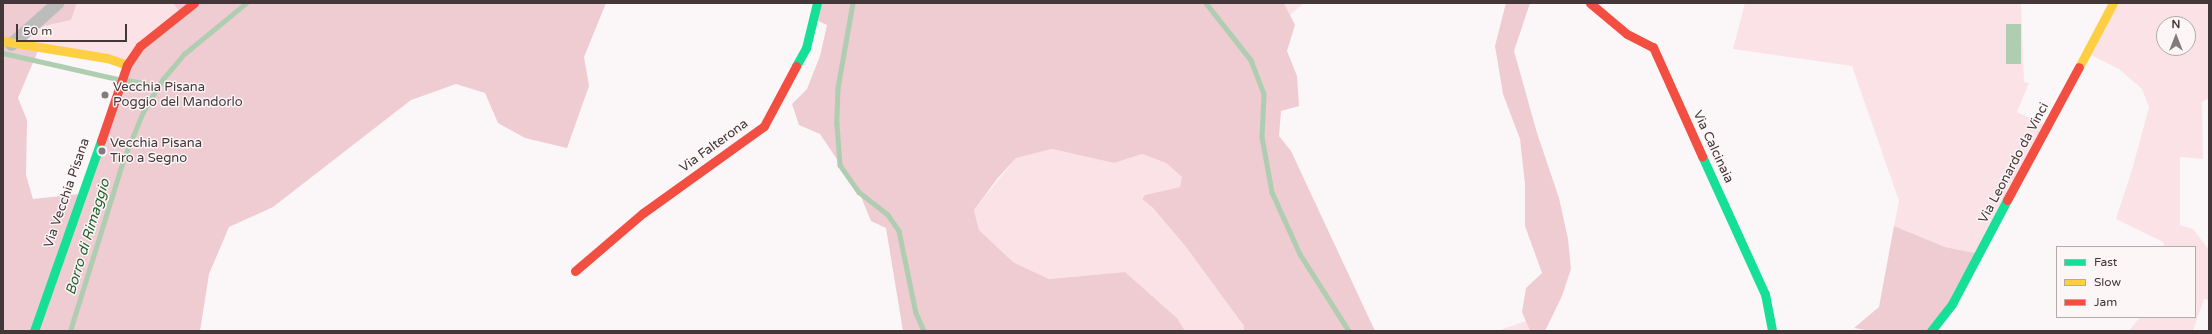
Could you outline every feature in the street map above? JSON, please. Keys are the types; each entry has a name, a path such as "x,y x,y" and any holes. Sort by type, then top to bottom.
{"street":[{"path":"7,43 57,3"},
{"name":"Via Vecchia Pisana","path":"34,331 127,65 140,46 194,3"},
{"name":"Via Falterona","path":"575,271 644,214 764,126 806,48 817,3"},
{"name":"Via Calcinaia","path":"1590,3 1627,34 1653,48 1765,294 1772,331"},
{"name":"Via Leonardo da Vinci","path":"1931,331 1959,291 2113,3"},
{"path":"7,43 107,58 127,65"}],"shaded area":[{"path":"3,3 77,3 71,20 44,26 12,44 40,46 18,98 27,120 26,175 33,199 80,194 127,65 180,13 173,3 606,3 584,57 589,86 567,148 525,138 498,123 485,93 456,84 411,100 273,207 229,227 209,274 200,331 3,331"},
{"path":"77,3 173,3 180,13 127,65 11,44 44,26 71,20"},
{"path":"816,3 1284,3 1295,25 1287,51 1297,76 1299,106 1281,111 1279,136 1291,151 1375,331 1244,331 1244,326 1186,247 1153,208 1142,199 1145,195 1180,187 1182,177 1166,163 1142,154 1114,163 1052,149 1016,158 997,179 974,210 979,230 1013,262 1049,279 1125,272 1177,318 1185,331 903,331 886,228 871,221 859,192 820,134 799,125 792,104 807,89 820,56 827,25 816,20"},
{"path":"1284,3 1304,3 1290,15"},
{"path":"1506,3 1530,3 1514,51 1537,133 1559,198 1568,239 1571,269 1562,296 1545,331 1530,331 1522,312 1526,288 1542,273 1525,226 1525,184 1520,139 1503,94 1495,46"},
{"path":"1745,3 2021,3 2024,82 2029,83 2017,112 2047,126 1980,254 1945,247 1894,226 1899,201 1852,66 1733,49"},
{"path":"2113,3 2209,3 2209,98 2202,102 2203,159 2180,157 2180,225 2193,229 2209,250 2209,300 2204,299 2193,331 2129,331 2139,318 2196,318 2196,246 2164,246 2163,242 2116,219 2132,170 2149,107 2142,89 2119,69 2087,53"},
{"path":"2006,24 2021,24 2021,64 2006,64"},
{"path":"1052,149 1114,163 1142,154 1166,163 1182,177 1180,187 1145,195 1142,199 1153,208 1186,247 1244,326 1244,331 1185,331 1177,318 1125,272 1049,279 1013,262 979,230 974,210 1016,158"},
{"path":"1894,226 1945,247 1980,254 1931,331 1871,331 1854,328 1879,307"},
{"path":"1526,321 1530,331 1497,331"}],"waterway":[{"name":"Borro di Rimaggio","path":"70,331 124,158 143,112 163,79 184,54 246,3"},
{"path":"853,3 838,88 837,124 840,165 859,192 888,215 899,231 916,313 924,331"},
{"path":"1206,3 1251,60 1264,94 1262,137 1272,192 1300,254 1349,331"},
{"path":"3,53 117,79"},
{"path":"127,80 158,86"}],"traffic: fast":[{"path":"796,66 806,48 817,3"},
{"path":"34,331 101,141"},
{"path":"1702,156 1765,294 1772,331"},
{"path":"1931,331 1952,304 2007,200"}],"traffic: slow":[{"path":"2079,67 2113,3"},
{"path":"3,41 107,58 127,65"}],"traffic: jam":[{"path":"101,141 127,65 140,46 194,3"},
{"path":"1590,3 1627,34 1653,47 1702,156"},
{"path":"575,271 643,213 764,126 796,66"},
{"path":"2007,200 2079,67"}],"place":[{"name":"Vecchia Pisana Poggio del Mandorlo","path":"105,95"},
{"name":"Vecchia Pisana Tiro a Segno","path":"102,151"}]}
